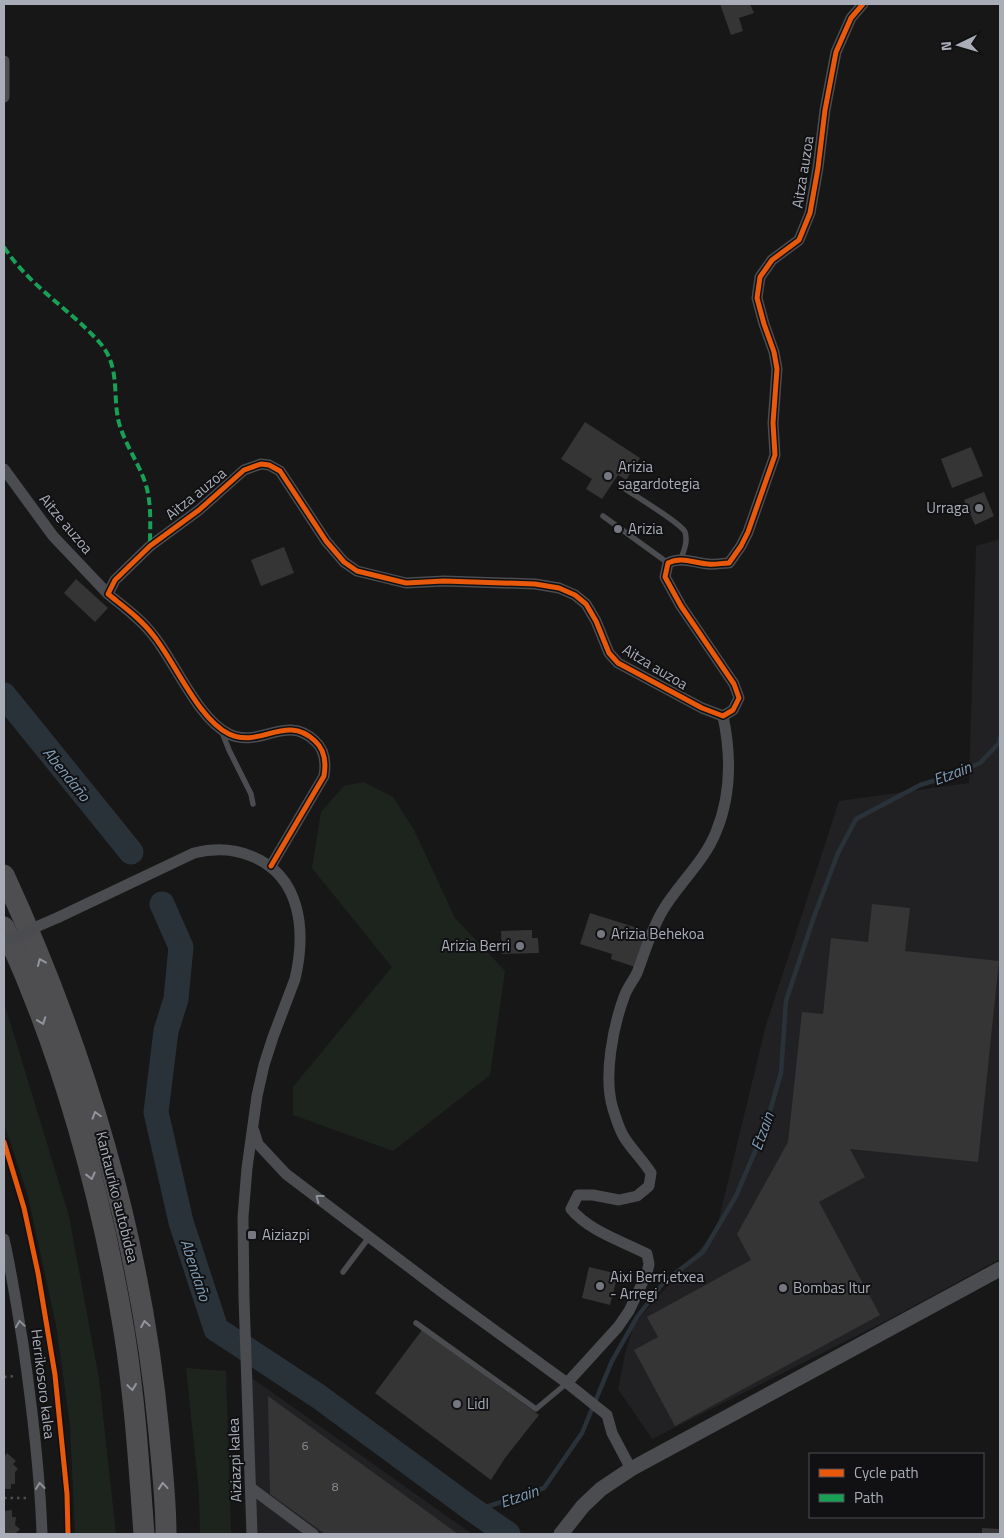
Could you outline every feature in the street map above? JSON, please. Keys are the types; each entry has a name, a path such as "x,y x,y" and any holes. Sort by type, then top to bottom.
{"highway":[{"name":"Kantauriko autobidea","path":"4,875 52,988 88,1090 123,1214 146,1328 154,1385 166,1534"},
{"name":"Kantauriko autobidea","path":"4,927 27,981 67,1095 87,1160 100,1214 124,1332 138,1451 144,1534"}],"street":[{"name":"Aitza auzoa","path":"668,563 681,559 710,564 729,563 748,532 775,455 774,423 777,370 774,352 757,298 760,277 772,260 799,240 810,213 825,110 836,52 852,18 863,4"},
{"path":"4,61 4,97"},
{"name":"Aitza auzoa","path":"108,594 114,580 150,546 200,510 244,470 261,464 269,465 280,471 326,541 344,562 357,571 406,583 444,580 535,584 560,588 575,595 586,604 596,621 609,653 618,663 694,704 723,716"},
{"name":"Aitze auzoa","path":"4,469 53,536 108,594"},
{"path":"568,1383 618,1327 629,1311 650,1264 647,1254 589,1225 571,1209 578,1195 593,1195 618,1200 637,1196 649,1186 651,1173 643,1159 623,1136 612,1107 609,1084 611,1050 624,996 636,975 655,924 664,908 702,860 726,804 728,774 726,732 723,716 733,710 739,698 734,684 681,606 665,577 668,563"},
{"path":"4,941 180,859 206,850 218,849 244,853 271,866 324,776 325,768 322,750 311,738 298,730 282,730 251,738 236,737 222,730 203,711 153,635 136,617 108,594"},
{"name":"Aiziazpi kalea","path":"252,1534 243,1217 252,1126 264,1065 295,979 299,956 299,924 296,905 290,890 281,876 271,866"},
{"path":"252,1126 258,1144 286,1174 568,1383 607,1415 612,1434 630,1469"},
{"name":"Herrikosoro kalea","path":"5,1245 18,1308 28,1380 41,1497 42,1534"},
{"path":"561,1534 601,1489 630,1469 1000,1269"},
{"path":"251,1488 313,1534"}],"lane":[{"path":"624,488 684,530 687,543 681,559"},
{"path":"602,516 668,563"},
{"path":"222,730 229,750 251,794 253,804"},
{"path":"343,1272 370,1236"},
{"path":"416,1323 536,1409 568,1383"}],"path":[{"path":"4,1377 21,1376"},
{"path":"4,1498 32,1498"}],"shaded area":[{"path":"1000,539 1000,1259 890,1319 652,1439 618,1389 625,1354 634,1324 716,1231 766,1025 839,801 969,783 976,546"},
{"path":"364,782 393,797 414,830 455,918 505,971 490,1075 393,1151 293,1115 293,1087 392,967 312,868 321,812 344,786"},
{"path":"4,1002 69,1216 99,1379 116,1534 75,1534 70,1425 56,1325 28,1196 4,1123"},
{"path":"186,1368 226,1371 231,1534 200,1534 199,1493"},
{"path":"242,1371 472,1534 246,1534"}],"building":[{"path":"720,4 750,4 754,13 739,18 743,31 731,35"},
{"path":"585,422 640,458 626,480 618,475 602,499 586,489 592,479 561,459"},
{"path":"971,447 983,476 952,488 941,459"},
{"name":"Urraga","path":"984,492 994,516 975,525 964,500"},
{"path":"284,547 294,573 261,586 251,560"},
{"path":"76,579 108,608 95,622 64,593"},
{"path":"872,904 910,908 905,951 999,961 978,1162 850,1149 865,1177 819,1202 880,1315 675,1426 634,1350 658,1337 647,1317 751,1260 737,1234 788,1142 802,1012 823,1014 831,938 868,942"},
{"path":"590,913 650,932 638,968 611,959 612,954 580,944"},
{"name":"Arizia Berri","path":"532,930 532,938 538,938 539,953 502,954 501,931"},
{"name":"Aixi Berri,etxea - Arregi","path":"589,1267 618,1274 610,1305 582,1298"},
{"name":"Lidl","path":"422,1330 539,1415 505,1458 491,1480 375,1393"},
{"path":"268,1396 458,1534 325,1534 270,1494"},
{"path":"7,1453 16,1461 13,1464 18,1469 15,1472 15,1484 11,1484 11,1489 4,1489 4,1457"},
{"path":"12,1510 12,1517 16,1517 15,1525 20,1529 15,1534 4,1534 4,1511"},
{"path":"982,1528 1000,1529 1000,1534 982,1534"}],"waterway":[{"name":"Abendaño","path":"4,695 131,852"},
{"name":"Etzain","path":"474,1511 544,1488 582,1433 612,1361 637,1317 664,1282 703,1252 736,1196 765,1128 781,1073 786,1001 838,853 856,819 920,785 953,775 980,763 999,743 1000,738"},
{"name":"Abendaño","path":"162,904 181,947 176,999 166,1031 156,1112 181,1222 216,1329 318,1396 508,1534"}],"marked path":[{"path":"4,247 25,274 76,319 107,352 115,382 119,423 145,482 149,498 150,546"}],"cycle path":[{"path":"271,866 324,776 325,762 321,749 315,741 304,733 294,730 240,737 229,734 218,727 197,703 148,629 132,613 108,594 115,580 150,546 199,510 244,470 261,464 269,465 280,471 326,541 344,562 357,571 406,583 444,581 535,584 559,588 575,595 586,604 596,621 609,653 618,663 702,708 723,716 733,710 739,698 734,684 681,606 665,577 668,563 673,561 683,560 711,564 729,563 748,532 775,455 773,423 777,369 774,352 757,298 760,277 772,260 799,240 810,213 825,110 836,52 851,18 863,4"},
{"path":"4,1142 24,1208 38,1273 55,1375 67,1494 68,1534"}],"place":[{"name":"Arizia sagardotegia","path":"608,476"},
{"name":"Urraga","path":"979,508"},
{"name":"Arizia","path":"618,529"},
{"name":"Arizia Behekoa","path":"601,934"},
{"name":"Arizia Berri","path":"520,946"},
{"name":"Aiziazpi","path":"252,1235"},
{"name":"Aixi Berri,etxea - Arregi","path":"600,1286"},
{"name":"Bombas Itur","path":"783,1288"},
{"name":"Lidl","path":"457,1404"}]}
